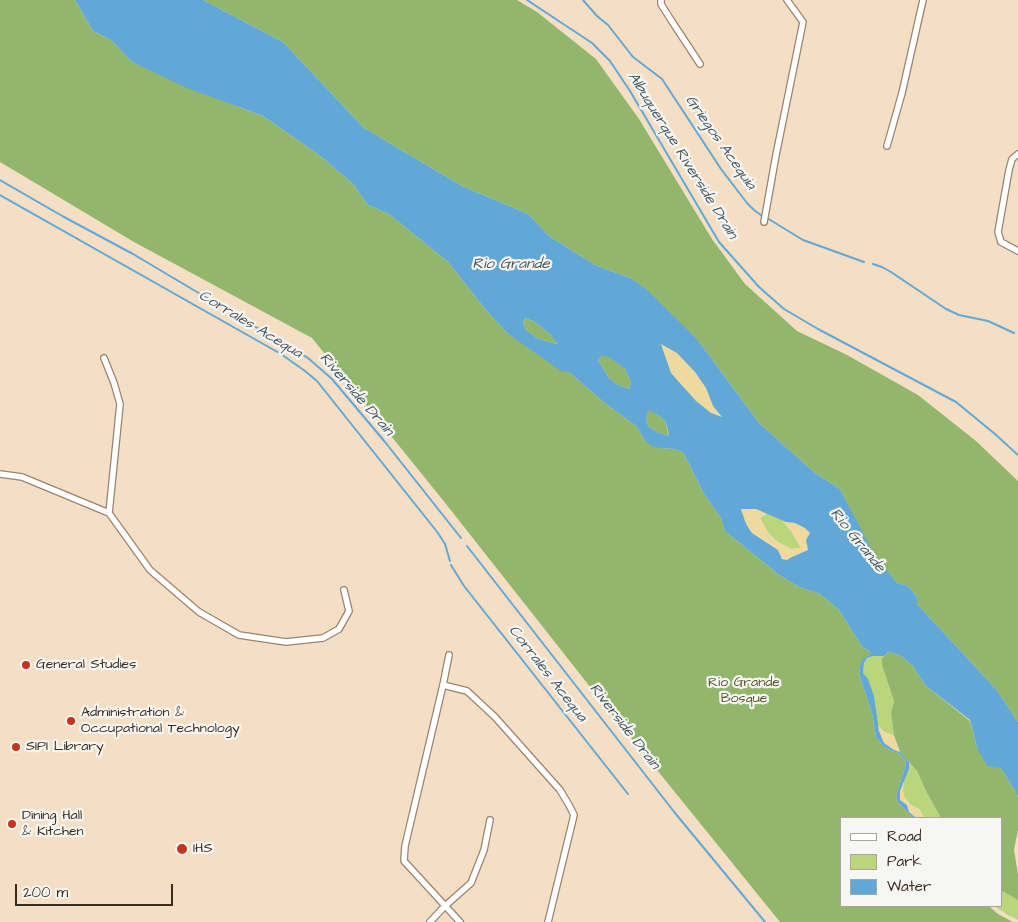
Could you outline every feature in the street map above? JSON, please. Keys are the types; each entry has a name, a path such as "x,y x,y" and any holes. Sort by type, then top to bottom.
{"street":[{"path":"661,0 661,4 700,64"},
{"path":"764,221 803,22 787,0"},
{"path":"886,146 902,93 923,0"},
{"path":"1018,154 1012,159 1009,170 998,232 1001,242 1018,251"},
{"path":"104,358 120,404 109,513"},
{"path":"0,474 22,477 109,513 150,570 199,612 239,635 286,642 323,638 340,629 349,612 344,590"},
{"path":"449,655 405,846 404,861 460,922"},
{"path":"443,685 467,691 495,717 560,790 574,815 548,922"},
{"path":"430,922 471,883 484,850 490,820"}],"green space":[{"name":"Rio Grande Bosque","path":"0,0 75,0 93,31 111,40 132,62 263,116 319,155 353,184 368,205 389,214 448,262 507,333 569,372 606,404 636,426 644,439 660,448 683,452 704,494 721,518 725,531 779,575 799,587 820,594 839,610 863,648 871,653 859,667 860,677 872,713 876,737 885,748 900,754 906,762 896,796 898,802 912,817 840,817 840,907 990,907 998,914 1013,922 780,922 312,338 134,242 0,162"},
{"path":"203,0 517,0 537,12 596,59 639,119 712,239 745,284 797,331 847,355 918,395 976,441 1018,481 1018,722 996,689 917,604 917,597 908,586 897,583 873,554 840,489 815,473 759,423 697,339 630,278 595,265 549,236 528,214 462,186 364,128 283,42"},
{"path":"525,318 535,322 559,344 537,338 526,330 523,323"},
{"path":"602,356 609,356 625,369 631,382 629,389 618,385 609,378 598,360"},
{"path":"649,409 665,421 669,436 657,432 648,426 646,418"},
{"path":"768,513 782,520 801,548 791,549 778,542 769,534 760,518"},
{"path":"888,652 900,655 913,666 925,685 970,721 977,748 1001,768 1018,796 1018,830 1014,850 1018,874 1018,900 1003,892 1003,817 940,817 917,771 900,752 894,736 891,713 894,702 882,665 882,658"},
{"path":"884,656 882,658 882,665 894,703 891,713 894,736 883,731 877,724 874,696 863,673 864,663 867,658"},
{"path":"909,762 917,771 940,817 923,817 919,809 911,805 904,797 904,779 909,769"},
{"path":"1003,892 1018,900 1018,920 996,907 1003,907"}],"sand":[{"path":"661,343 677,353 695,372 706,388 713,406 723,418 711,413 696,401 671,373"},
{"path":"741,508 756,509 768,513 760,518 769,534 778,542 791,549 801,548 782,520 805,528 810,533 806,540 808,550 787,560 782,558 778,550 753,533 746,524"},
{"path":"877,724 883,731 894,736 900,752 884,743"},
{"path":"904,779 904,797 911,805 919,809 923,817 915,817 909,812 907,805 900,800 900,791"}],"water":[{"name":"Rio Grande","path":"75,0 203,0 283,42 364,128 462,186 528,214 549,236 595,265 630,278 646,289 697,339 759,423 815,473 840,489 874,554 897,583 908,586 917,597 917,604 996,689 1018,722 1018,796 1001,768 987,766 977,748 970,720 925,685 913,666 900,655 888,652 884,656 867,658 864,663 863,673 868,679 874,696 879,731 884,743 900,752 909,762 909,769 900,791 900,800 907,805 909,812 915,817 912,817 898,802 896,796 906,762 900,754 885,748 876,737 872,713 860,677 859,667 863,659 871,653 863,648 839,610 820,594 799,587 779,575 725,531 721,518 704,494 683,452 651,446 636,426 606,404 569,372 561,371 507,333 448,262 389,214 368,205 353,184 319,155 263,116 187,88 132,62 111,40 93,31","holes":["525,318 535,322 550,334 558,344 537,338 526,330 523,323","661,344 677,353 695,372 706,388 713,406 722,417 711,413 696,401 671,373","602,356 609,357 625,369 631,382 629,389 618,385 609,378 598,360","649,410 658,415 665,421 669,436 657,432 648,426 646,418","741,509 756,509 786,522 795,523 810,533 806,540 808,550 787,560 782,559 778,550 752,533 746,524"]}],"waterway":[{"name":"Albuquerque Riverside Drain","path":"527,0 592,43 610,61 630,91 719,242 759,287 784,309 818,329 956,402 1018,455"},
{"name":"Griegos Acequia","path":"583,0 608,25 633,57 662,79 721,169 747,203 762,216"},
{"name":"Riverside Drain","path":"0,180 133,254 308,358 332,379 461,538"},
{"name":"Corrales Acequa","path":"0,195 281,354 305,371 317,381 438,533 445,544 450,561"},
{"name":"Griegos Acequia","path":"767,218 803,240 864,262"},
{"name":"Griegos Acequia","path":"873,264 891,272 946,309 959,315 988,321 1014,333"},
{"name":"Riverside Drain","path":"467,546 675,813 765,922"},
{"name":"Corrales Acequa","path":"451,565 464,586 628,794"}],"place":[{"name":"General Studies","path":"26,665"},
{"name":"Administration & Occupational Technology","path":"71,721"},
{"name":"SIPI Library","path":"16,747"},
{"name":"Dining Hall & Kitchen","path":"12,824"},
{"name":"IHS","path":"182,849"}]}
